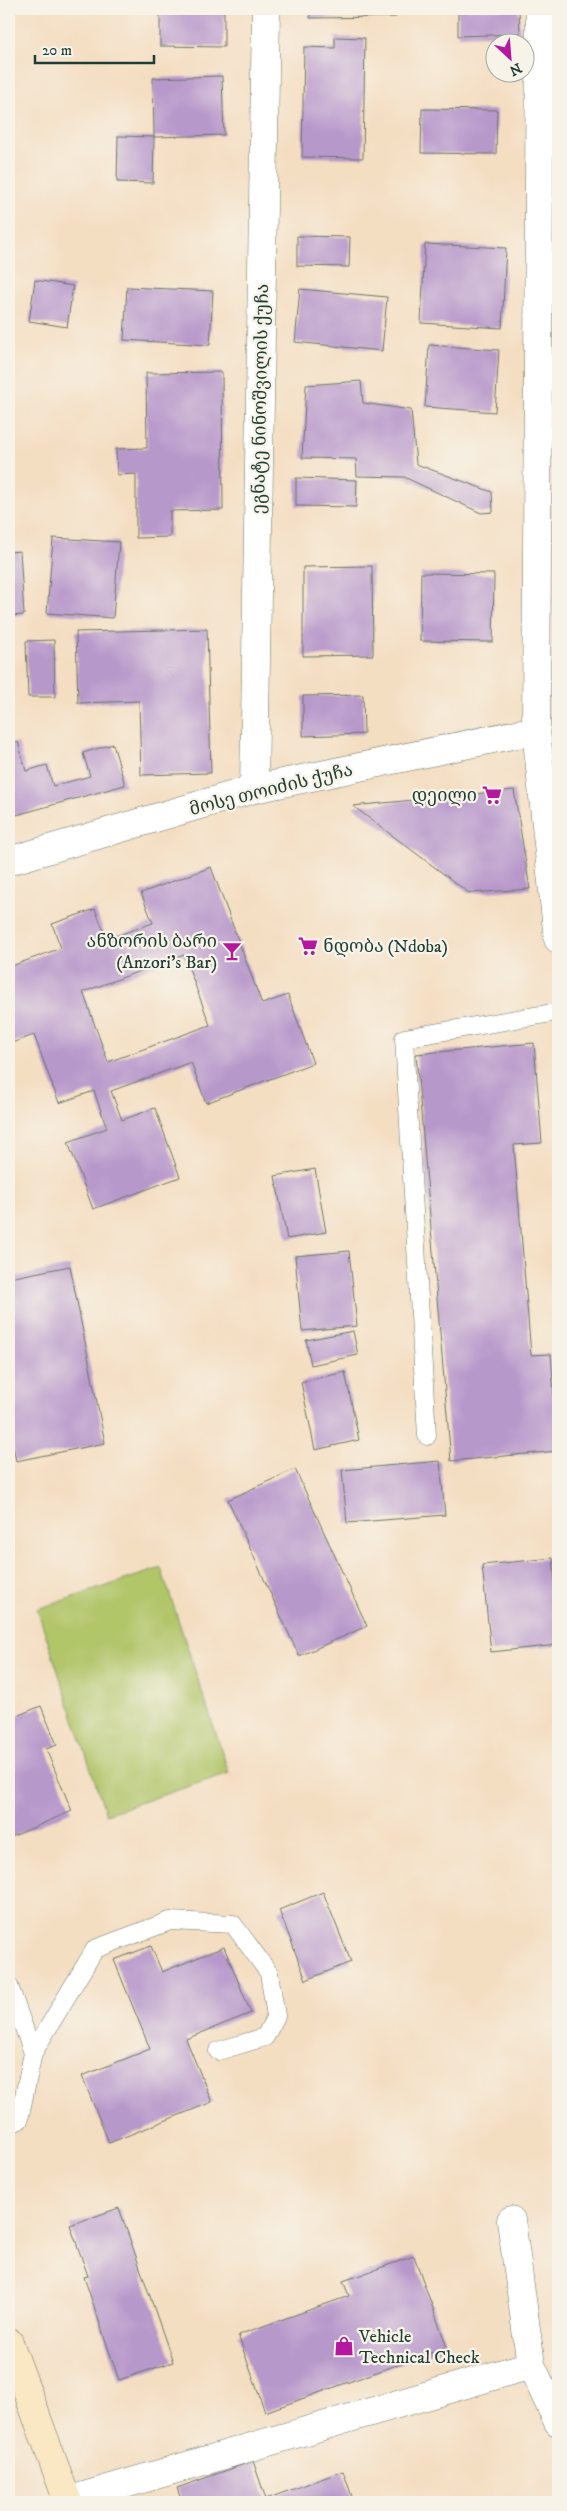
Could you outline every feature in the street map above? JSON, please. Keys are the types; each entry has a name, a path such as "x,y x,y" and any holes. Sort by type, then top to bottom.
{"main road":[{"path":"9,2342 67,2502"}],"street":[{"name":"ეგნატე ნინოშვილის ქუჩა","path":"254,789 266,9"},
{"path":"540,9 536,730 558,939"},
{"name":"მოსე თოიძის ქუჩა","path":"9,861 254,789 536,730"},
{"path":"510,2220 531,2365 558,2422"},
{"path":"67,2502 531,2365"}],"lane":[{"path":"427,1436 404,1038 558,1012"},
{"path":"9,2125 19,2120 33,2053 95,1949 170,1921 233,1924 269,1972 276,2016 265,2037 218,2050"},
{"path":"9,1986 33,2053"}],"green space":[{"path":"161,1568 229,1773 106,1814 37,1609"}],"building":[{"path":"160,9 224,9 224,47 160,46"},
{"path":"310,9 396,9 396,17 310,18"},
{"path":"458,9 519,9 520,32 484,32 484,35 458,36"},
{"path":"335,37 365,38 363,158 302,157 304,47 335,48"},
{"path":"222,76 224,135 154,137 153,78"},
{"path":"422,109 497,110 496,154 421,153"},
{"path":"118,136 154,137 153,183 117,182"},
{"path":"297,236 350,237 349,267 297,266"},
{"path":"425,244 506,248 502,328 421,323"},
{"path":"35,280 73,286 67,327 29,321"},
{"path":"127,287 213,291 210,345 124,340"},
{"path":"300,289 387,297 382,351 295,342"},
{"path":"429,345 499,350 495,412 425,407"},
{"path":"222,372 223,510 170,511 170,537 136,538 136,474 117,475 116,449 147,448 146,373"},
{"path":"361,381 363,403 411,410 416,464 492,492 493,512 481,513 404,477 357,476 356,459 302,458 306,385"},
{"path":"296,478 357,480 356,507 296,506"},
{"path":"53,538 119,542 113,618 47,613"},
{"path":"20,551 24,615 9,616 9,552"},
{"path":"372,566 373,655 303,656 303,567"},
{"path":"421,573 494,574 493,642 420,641"},
{"path":"207,629 211,773 141,775 139,701 78,703 76,632"},
{"path":"54,640 55,697 28,697 26,641"},
{"path":"363,695 364,734 303,736 303,696"},
{"path":"18,742 26,771 47,765 53,786 90,776 83,753 113,744 125,785 9,817 9,745"},
{"path":"514,790 530,889 469,893 353,806"},
{"path":"211,867 262,1004 288,995 313,1063 206,1103 191,1062 111,1091 122,1120 155,1108 180,1177 93,1209 68,1142 107,1128 94,1091 59,1103 34,1035 9,1044 9,967 61,948 52,924 95,909 107,939 153,923 141,893","holes":["184,955 210,1025 108,1062 83,992"]},
{"path":"534,1043 542,1143 514,1145 531,1355 551,1354 558,1451 451,1461 416,1054"},
{"path":"315,1169 326,1232 287,1239 275,1176"},
{"path":"349,1251 357,1326 302,1331 295,1256"},
{"path":"70,1266 105,1443 16,1461 9,1426 9,1278"},
{"path":"353,1331 358,1355 311,1365 306,1340"},
{"path":"345,1372 359,1440 315,1450 301,1382"},
{"path":"440,1461 445,1515 347,1523 342,1470"},
{"path":"295,1469 367,1626 299,1656 228,1500"},
{"path":"553,1558 558,1617 558,1645 491,1652 482,1565"},
{"path":"41,1706 57,1745 46,1749 72,1811 9,1838 9,1719"},
{"path":"323,1892 351,1962 306,1980 279,1910"},
{"path":"151,1946 162,1972 224,1947 251,2013 186,2039 212,2102 109,2143 82,2076 150,2049 114,1960"},
{"path":"119,2208 173,2362 119,2380 84,2277 88,2276 70,2225"},
{"path":"414,2256 447,2347 265,2412 238,2335 349,2296 343,2281"},
{"path":"253,2461 266,2499 343,2471 354,2502 182,2502 177,2488"}],"place":[{"name":"დეილი","path":"492,795"},
{"name":"ნდობა (Ndoba)","path":"308,946"},
{"name":"ანზორის ბარი (Anzori's Bar)","path":"232,951"},
{"name":"Vehicle Technical Check","path":"344,2346"}]}
